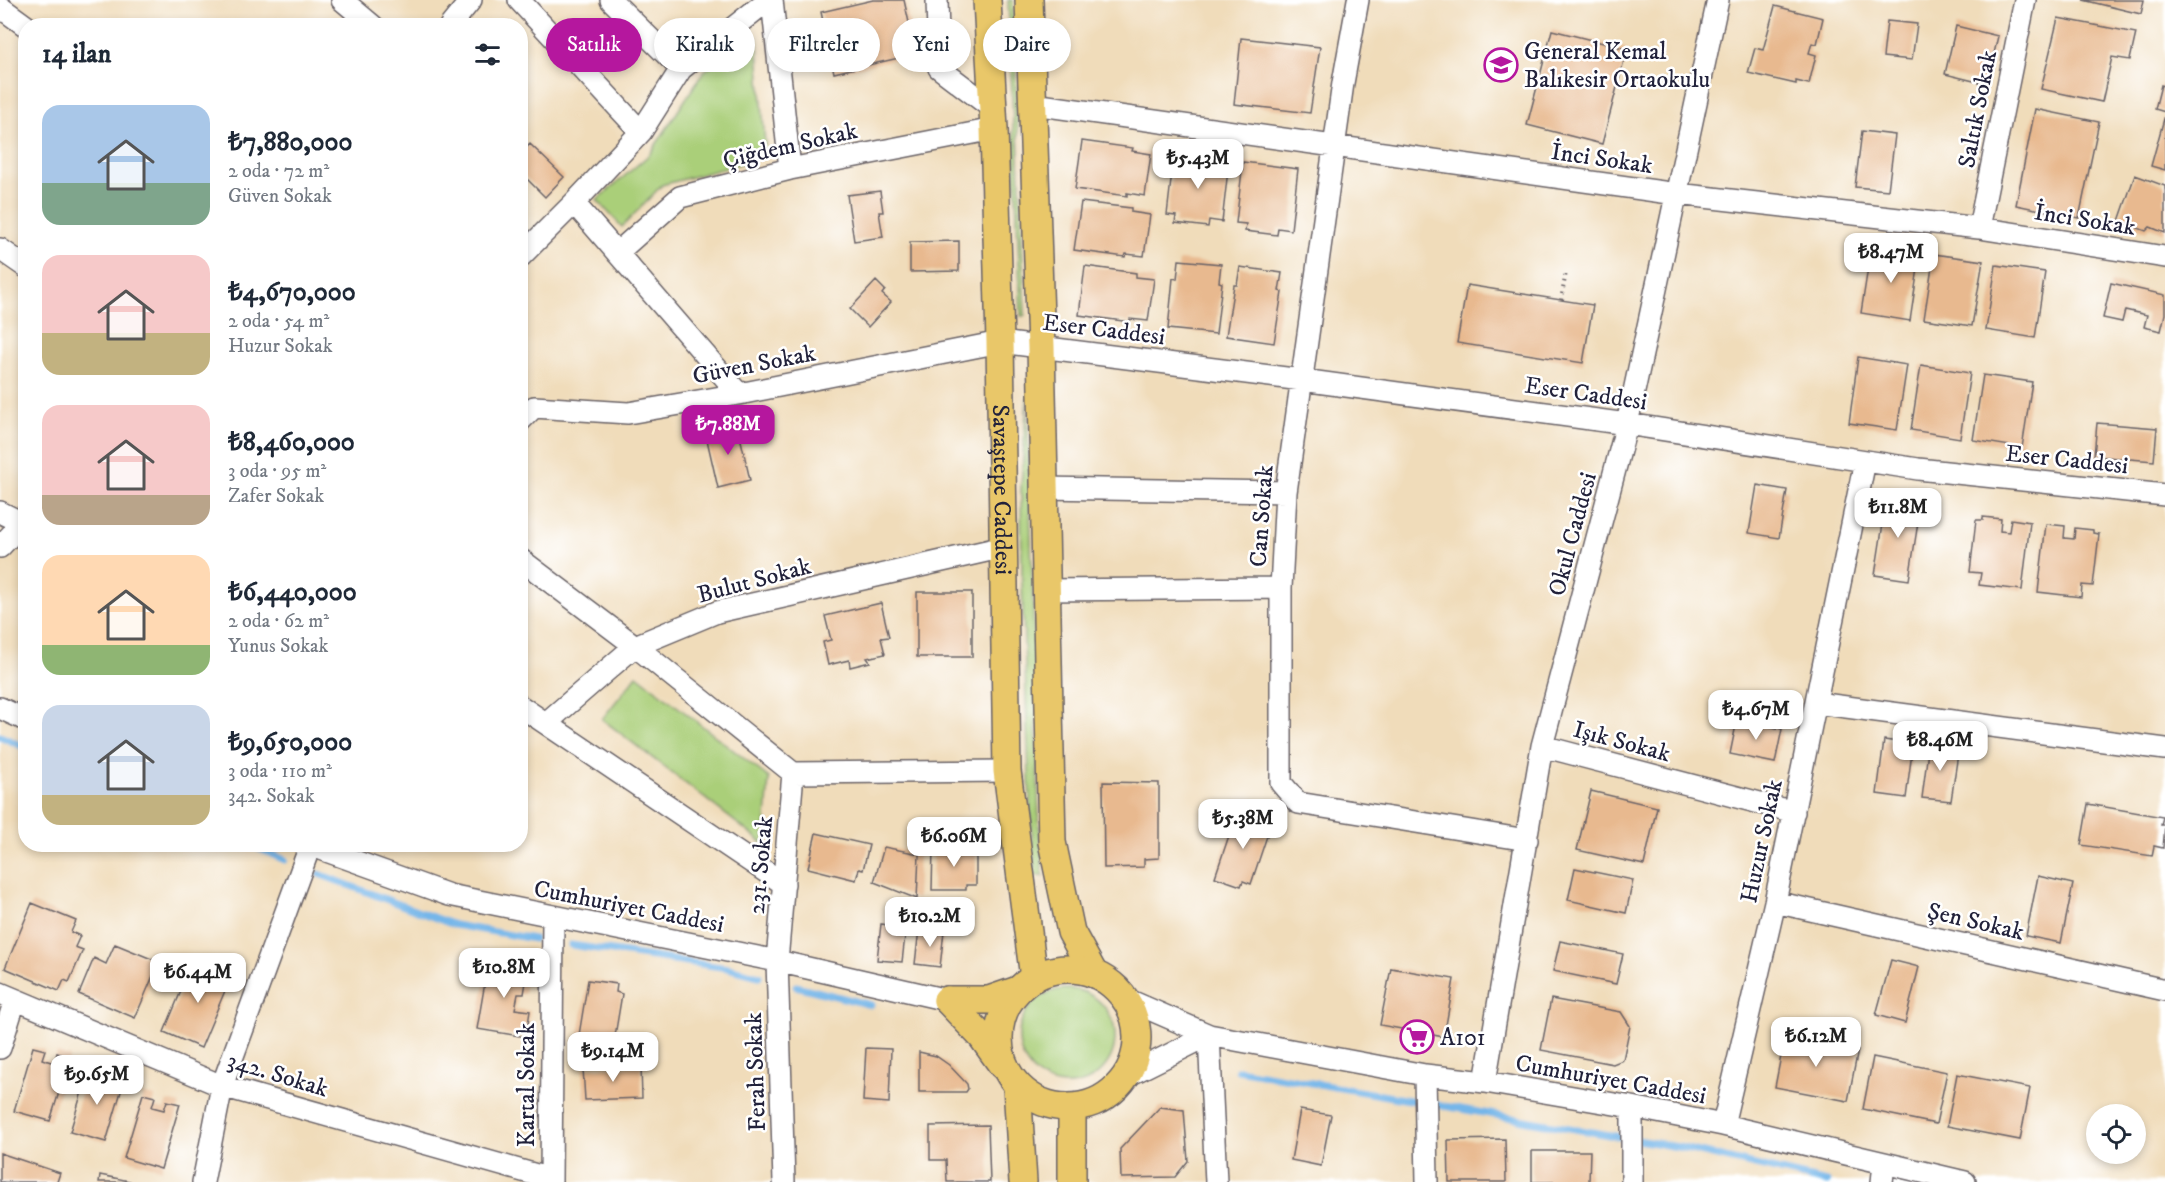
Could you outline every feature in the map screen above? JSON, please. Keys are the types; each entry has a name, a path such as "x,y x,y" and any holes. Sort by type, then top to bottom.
{"main road":[{"name":"Savaştepe Caddesi","path":"987,0 1000,342 1008,771 1026,984"},
{"name":"Savaştepe Caddesi","path":"1029,0 1041,346 1052,842 1060,889 1071,932 1094,974"},
{"path":"1074,969 1094,974 1112,984 1126,999 1135,1017 1138,1037 1135,1057 1127,1076 1113,1092 1094,1104 1072,1108 1052,1106 1033,1099 1011,1077 982,1037 947,1000 989,1000 1053,970 1074,969"},
{"path":"1023,1182 1011,1077 999,1049 999,1028 1006,1007 1026,984"},
{"path":"1072,1108 1072,1182"}],"street":[{"path":"342,0 363,18"},
{"path":"456,18 471,0"},
{"path":"519,0 640,132"},
{"path":"611,0 654,42"},
{"path":"745,18 768,0"},
{"path":"772,0 790,169"},
{"path":"937,0 939,68 993,119"},
{"name":"Can Sokak","path":"1358,0 1286,492 1281,588 1281,783 1298,803 1527,840"},
{"name":"Okul Caddesi","path":"1485,1082 1542,746 1627,424 1718,0"},
{"name":"Saltık Sokak","path":"1979,228 2025,0"},
{"path":"0,7 18,20"},
{"path":"528,248 640,132 679,72"},
{"name":"İnci Sokak","path":"1033,104 1677,194 1979,228 2165,257"},
{"name":"Çiğdem Sokak","path":"616,253 680,197 993,119"},
{"path":"574,203 739,394"},
{"name":"Eser Caddesi","path":"1000,342 1627,424 1918,469 2165,495"},
{"name":"Güven Sokak","path":"528,408 628,413 739,394 1000,342"},
{"name":"Huzur Sokak","path":"1723,1125 1775,902 1865,461"},
{"path":"1043,488 1286,492"},
{"path":"0,512 18,520"},
{"path":"0,547 18,528"},
{"name":"Bulut Sokak","path":"546,723 635,646 717,612 1004,547"},
{"path":"528,565 635,646 793,773 1008,771"},
{"path":"1045,590 1281,588"},
{"path":"1816,703 2165,748"},
{"path":"0,708 18,716"},
{"path":"528,711 784,884"},
{"name":"Işık Sokak","path":"1542,746 1794,812"},
{"name":"231. Sokak","path":"777,961 793,773"},
{"path":"202,1182 222,1086 306,852"},
{"name":"Cumhuriyet Caddesi","path":"328,852 449,895 777,961 947,1000"},
{"name":"Şen Sokak","path":"1775,902 2165,990"},
{"name":"Kartal Sokak","path":"551,1180 553,917"},
{"name":"Ferah Sokak","path":"777,961 784,1182"},
{"path":"0,1048 8,996"},
{"name":"342. Sokak","path":"8,996 222,1086 551,1180"},
{"name":"Cumhuriyet Caddesi","path":"1126,999 1209,1035 1425,1075 1485,1082 1632,1107 1723,1125 1883,1173 1965,1182"},
{"path":"1127,1076 1209,1035 1216,1182"},
{"path":"1425,1075 1427,1182"},
{"path":"1632,1107 1632,1182"}],"path":[{"path":"1562,300 1566,272"}],"green space":[{"path":"1008,0 1013,0 1014,18 1009,18"},
{"path":"757,38 766,157 662,185 622,227 597,200 650,154 703,72 755,72 755,39"},
{"path":"1011,72 1016,72 1025,315 1021,316"},
{"path":"1027,397 1039,823 1043,876 1035,875 1030,805 1022,583 1021,487"},
{"path":"637,675 769,778 764,844 602,719"},
{"path":"1067,989 1085,993 1101,1003 1111,1019 1115,1037 1111,1055 1101,1071 1085,1081 1067,1085 1049,1081 1033,1071 1023,1055 1019,1037 1023,1019 1033,1003 1049,993"}],"building":[{"path":"873,0 904,0 908,18 892,18 892,60 880,62 880,18 822,18 821,12"},
{"path":"2083,0 2144,0 2141,14"},
{"path":"1775,6 1823,18 1817,44 1812,43 1809,53 1816,55 1809,84 1796,81 1796,84 1748,73 1755,48 1763,50"},
{"path":"2058,18 2136,33 2130,60 2112,57 2102,102 2041,89"},
{"path":"1887,21 1917,24 1912,60 1883,57"},
{"path":"1956,26 1998,36 1993,58 1988,57 1982,83 1945,74"},
{"path":"1552,30 1627,49 1602,144 1527,125"},
{"path":"1241,38 1320,47 1310,113 1234,104"},
{"path":"2161,85 2165,86 2165,112 2155,109"},
{"path":"2035,109 2099,122 2079,218 2016,205"},
{"path":"2165,115 2165,170 2151,166"},
{"path":"1862,131 1895,135 1888,190 1855,187"},
{"path":"1082,141 1133,148 1132,151 1151,154 1145,196 1075,189"},
{"path":"530,144 564,177 545,197 528,180 528,146"},
{"path":"1174,154 1229,161 1222,222 1209,220 1208,227 1175,223 1176,216 1167,215"},
{"path":"1243,162 1298,169 1291,230 1278,228 1277,235 1245,231 1246,224 1236,223"},
{"path":"2135,175 2165,186 2165,233 2150,227 2146,231 2119,221"},
{"path":"880,191 883,212 879,212 883,237 854,241 847,195"},
{"path":"1081,202 1131,208 1131,212 1150,215 1144,256 1126,254 1125,257 1074,250"},
{"path":"959,241 959,271 910,272 910,242"},
{"path":"1871,248 1920,255 1910,321 1861,313"},
{"path":"1934,254 1983,261 1972,326 1924,319"},
{"path":"1179,260 1221,264 1219,282 1222,283 1216,334 1168,329 1173,278 1177,279"},
{"path":"1996,265 2045,272 2035,338 1986,330"},
{"path":"1085,266 1136,273 1136,277 1154,279 1148,321 1130,319 1130,322 1079,315"},
{"path":"1240,267 1282,273 1279,291 1282,292 1274,343 1226,336 1234,285 1237,285"},
{"path":"876,281 885,290 882,294 891,302 868,327 850,309"},
{"path":"2111,283 2165,295 2165,314 2161,331 2144,327 2147,315 2125,310 2122,322 2103,318"},
{"path":"1467,285 1593,305 1583,363 1457,343"},
{"path":"1858,357 1907,365 1897,430 1849,423"},
{"path":"1921,365 1970,373 1960,438 1911,430"},
{"path":"1983,375 2032,382 2022,448 1973,440"},
{"path":"737,423 750,480 718,488 705,431"},
{"path":"2097,423 2157,428 2154,461 2094,456"},
{"path":"1757,485 1787,490 1779,538 1749,533"},
{"path":"1887,498 1921,503 1909,580 1875,575"},
{"path":"1983,517 2001,519 2000,531 2009,532 2011,519 2030,522 2022,590 1979,585 1981,573 1970,572 1976,520 1983,520"},
{"path":"2046,524 2065,526 2064,538 2074,539 2075,528 2093,530 2093,533 2099,534 2093,586 2082,585 2081,597 2038,592"},
{"path":"917,592 972,592 972,657 917,657"},
{"path":"881,603 889,637 881,638 885,654 867,658 870,662 850,667 849,660 828,665 823,642 831,640 825,616"},
{"path":"1737,720 1782,729 1775,763 1730,754"},
{"path":"1884,740 1913,744 1906,798 1877,794"},
{"path":"1929,743 1959,747 1951,801 1922,798"},
{"path":"1103,782 1159,783 1159,858 1144,859 1144,867 1104,868"},
{"path":"1591,791 1657,807 1644,865 1577,850"},
{"path":"2088,804 2163,817 2161,825 2165,825 2163,848 2154,846 2152,856 2081,845"},
{"path":"1237,812 1263,820 1261,827 1269,830 1251,884 1243,881 1241,886 1215,877"},
{"path":"816,833 869,845 863,870 859,869 856,880 808,868"},
{"path":"884,847 919,854 917,899 874,882"},
{"path":"933,847 976,848 976,885 966,885 966,890 932,890"},
{"path":"1575,868 1633,880 1626,913 1568,900"},
{"path":"2038,876 2073,884 2061,943 2026,936"},
{"path":"32,903 76,921 71,932 80,936 75,947 83,950 69,982 64,980 59,991 5,968"},
{"path":"881,924 906,927 902,962 877,960"},
{"path":"919,929 944,931 940,967 915,964"},
{"path":"1560,941 1623,954 1616,984 1553,971"},
{"path":"115,944 159,962 135,1018 79,994 94,958 106,964"},
{"path":"489,959 529,965 524,994 518,994 515,1009 530,1011 526,1037 477,1029"},
{"path":"1891,960 1919,967 1905,1023 1876,1015"},
{"path":"207,963 232,974 201,1048 164,1032 191,967 204,972"},
{"path":"1391,968 1454,979 1444,1037 1380,1025"},
{"path":"588,980 617,984 616,992 622,994 615,1036 609,1035 608,1039 579,1035"},
{"path":"1551,999 1621,1012 1630,1026 1623,1060 1613,1064 1541,1050"},
{"path":"1785,1035 1858,1050 1848,1101 1775,1087"},
{"path":"33,1047 45,1050 42,1059 54,1063 57,1053 70,1057 50,1121 14,1111"},
{"path":"866,1048 891,1049 889,1103 863,1101"},
{"path":"919,1052 936,1056 949,1065 967,1084 966,1092 919,1092"},
{"path":"1873,1057 1947,1072 1936,1124 1863,1109"},
{"path":"641,1066 642,1098 585,1100 583,1068"},
{"path":"89,1068 100,1071 98,1080 110,1084 112,1074 125,1078 106,1142 70,1132"},
{"path":"1957,1074 2030,1088 2020,1140 1947,1126"},
{"path":"143,1094 155,1097 152,1107 164,1110 167,1101 180,1104 161,1169 124,1158"},
{"path":"1160,1107 1184,1110 1188,1161 1175,1177 1121,1178 1120,1149"},
{"path":"1300,1110 1331,1115 1321,1166 1291,1160"},
{"path":"988,1125 990,1182 947,1182 946,1160 930,1160 930,1126"},
{"path":"1505,1139 1506,1182 1449,1182 1448,1140"},
{"path":"1532,1151 1590,1151 1589,1182 1532,1182"},
{"path":"0,1153 60,1173 57,1182 0,1182"},
{"path":"100,1175 130,1181 130,1182 99,1182"}],"waterway":[{"path":"0,736 18,744"},
{"path":"267,852 285,860"},
{"path":"319,874 454,925 534,939"},
{"path":"571,945 728,968 759,976"},
{"path":"796,986 871,1005"},
{"path":"1238,1070 1678,1147 1827,1182"}],"place":[{"name":"General Kemal Balıkesir Ortaokulu","path":"1501,65"},
{"name":"A101","path":"1417,1037"}]}
